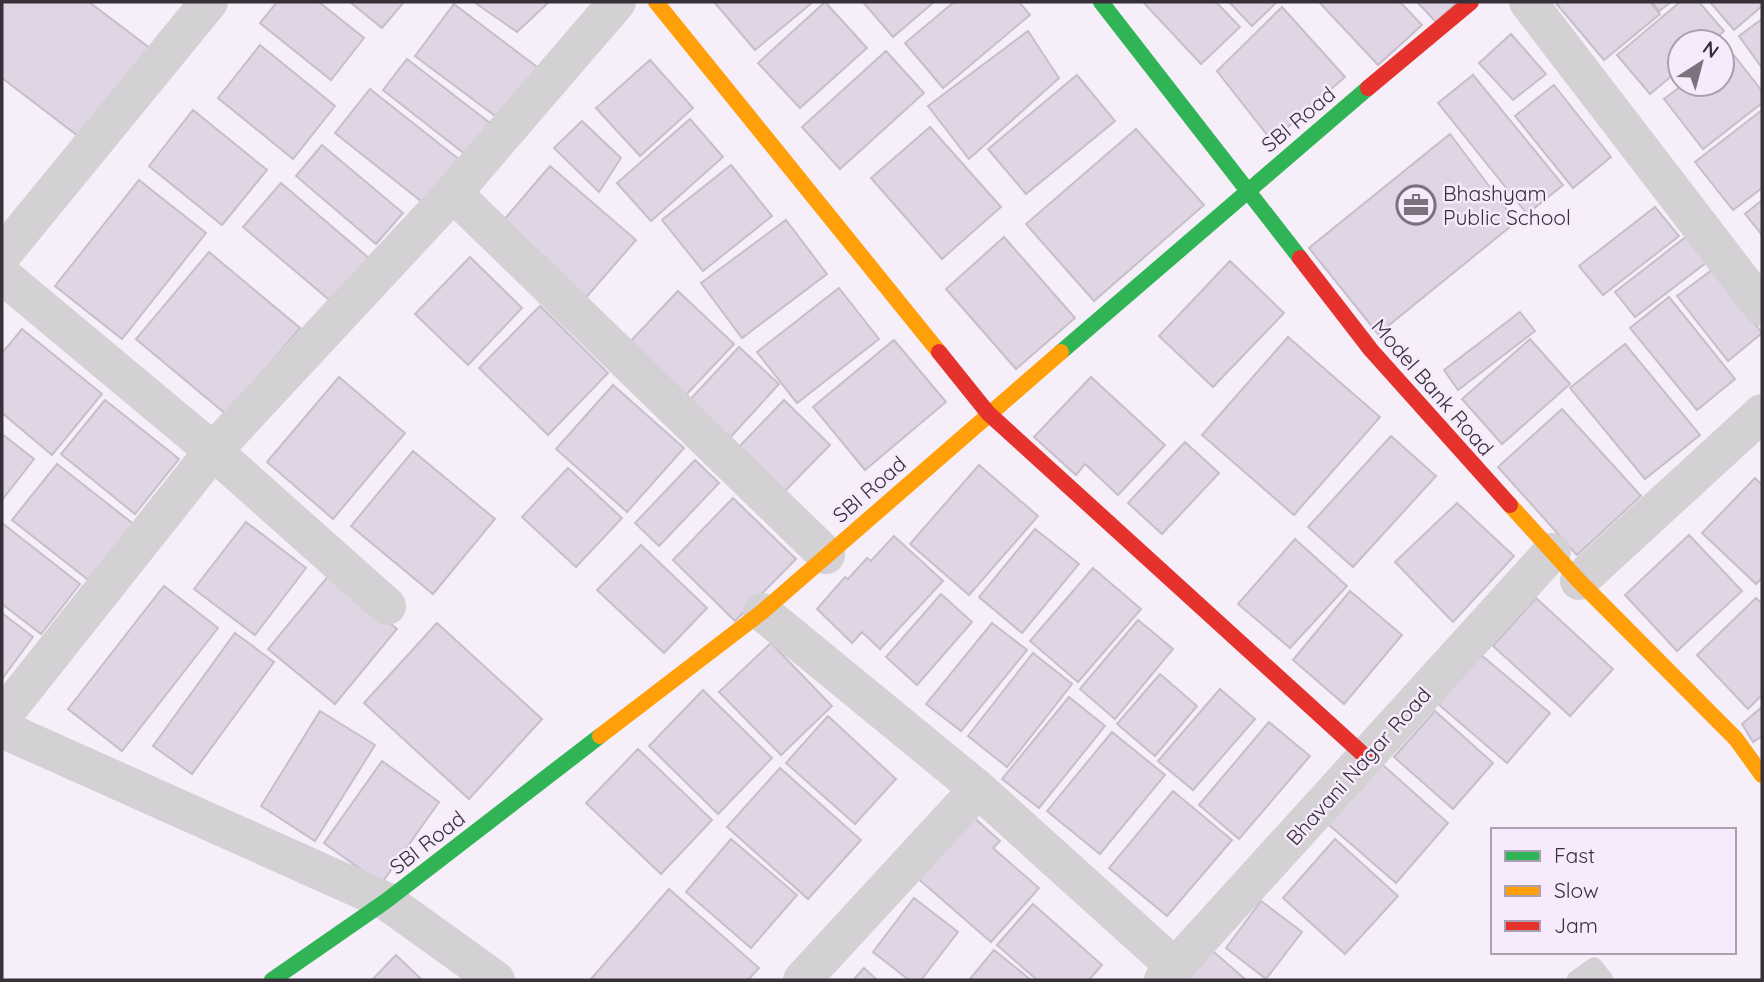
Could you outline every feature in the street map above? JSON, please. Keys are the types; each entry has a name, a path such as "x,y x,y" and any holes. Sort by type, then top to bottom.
{"street":[{"path":"2,255 209,2"},
{"path":"2,717 213,451 453,193 617,2"},
{"path":"656,2 988,412 1366,757"},
{"name":"Model Bank Road","path":"1101,2 1371,350 1579,581 1736,739 1762,775"},
{"name":"SBI Road","path":"272,980 386,901 762,612 988,412 1245,191 1471,2"},
{"path":"1528,2 1762,307"},
{"path":"453,193 826,555"},
{"path":"2,275 213,451 387,606"},
{"path":"1579,581 1755,434"},
{"name":"Bhavani Nagar Road","path":"1169,973 1552,552"},
{"path":"762,612 978,789 1169,973"},
{"path":"2,729 386,901 496,980"},
{"path":"802,980 978,789"}],"lane":[{"path":"1576,980 1594,967 1604,980"}],"building":[{"path":"2,2 89,2 151,49 82,139 2,78"},
{"path":"277,2 319,2 364,38 331,80 260,23"},
{"path":"350,2 404,2 382,28"},
{"path":"474,2 549,2 517,32"},
{"path":"714,2 813,2 755,50"},
{"path":"825,2 867,48 800,108 758,63"},
{"path":"863,2 934,2 893,37"},
{"path":"954,2 1019,2 1030,15 943,88 905,43"},
{"path":"1143,2 1216,2 1240,27 1201,64"},
{"path":"1229,2 1277,2 1252,26"},
{"path":"1319,2 1400,2 1422,25 1378,65"},
{"path":"1417,2 1457,2 1436,22"},
{"path":"1555,2 1650,2 1660,14 1604,60"},
{"path":"1652,2 1671,2 1659,11"},
{"path":"1680,2 1699,2 1721,28 1666,28 1666,81 1650,94 1617,55"},
{"path":"1710,2 1762,2 1762,6 1736,28 1732,28"},
{"path":"454,4 541,70 502,121 415,56"},
{"path":"1282,7 1345,77 1272,141 1217,71"},
{"path":"1762,19 1762,68 1739,36"},
{"path":"1028,31 1059,78 969,159 928,106"},
{"path":"1511,34 1546,74 1513,100 1479,63"},
{"path":"260,45 335,106 293,159 218,98"},
{"path":"886,51 924,93 840,169 802,127"},
{"path":"1736,58 1762,91 1762,103 1703,149 1664,99 1736,98"},
{"path":"407,59 499,130 475,162 383,90"},
{"path":"650,60 693,108 640,156 596,108"},
{"path":"1077,75 1115,121 1026,194 988,149"},
{"path":"1473,75 1563,185 1527,214 1438,103"},
{"path":"1554,85 1611,157 1573,188 1515,116"},
{"path":"370,89 461,161 426,205 335,133"},
{"path":"193,110 267,170 222,225 149,166"},
{"path":"1762,110 1762,188 1733,210 1695,162"},
{"path":"690,119 723,157 651,221 617,183"},
{"path":"582,121 621,158 599,192 554,148"},
{"path":"930,127 1001,207 942,259 871,178"},
{"path":"1136,129 1204,205 1094,301 1026,224"},
{"path":"1450,134 1516,222 1378,334 1309,248"},
{"path":"322,145 403,213 376,244 296,176"},
{"path":"731,165 772,216 703,271 662,220"},
{"path":"550,166 636,240 582,302 497,228"},
{"path":"139,180 206,233 122,339 55,286"},
{"path":"281,183 370,259 333,303 243,227"},
{"path":"1762,200 1762,235 1745,214"},
{"path":"1655,207 1679,236 1603,295 1579,266"},
{"path":"786,220 827,274 742,338 701,283"},
{"path":"1687,236 1707,262 1635,317 1615,292"},
{"path":"1004,237 1075,318 1016,369 946,289"},
{"path":"209,252 300,328 227,415 136,339"},
{"path":"470,257 522,308 468,365 415,314"},
{"path":"1230,261 1284,313 1213,387 1159,336"},
{"path":"1712,270 1762,333 1728,361 1677,296"},
{"path":"839,288 879,339 797,403 757,352"},
{"path":"678,291 734,344 683,398 627,345"},
{"path":"1669,297 1735,379 1697,410 1630,328"},
{"path":"540,306 608,373 548,435 479,368"},
{"path":"1520,312 1535,331 1458,390 1444,370"},
{"path":"22,329 102,394 52,455 2,413 2,353"},
{"path":"1288,337 1380,417 1294,515 1202,435"},
{"path":"1530,339 1570,384 1502,444 1462,399"},
{"path":"894,340 946,402 865,470 813,407"},
{"path":"1625,344 1700,435 1645,479 1570,388"},
{"path":"739,347 779,384 727,441 686,404"},
{"path":"339,377 405,433 333,519 267,462"},
{"path":"1091,377 1165,445 1118,495 1085,464 1076,475 1034,437"},
{"path":"613,385 684,448 627,512 556,449"},
{"path":"105,400 179,459 135,514 61,454"},
{"path":"784,400 830,445 780,496 734,452"},
{"path":"1562,409 1641,496 1577,555 1498,467"},
{"path":"2,434 34,459 2,500"},
{"path":"1391,436 1436,476 1353,567 1308,527"},
{"path":"1185,442 1219,473 1162,534 1128,503"},
{"path":"413,451 495,519 433,594 351,526"},
{"path":"695,460 719,483 659,546 635,523"},
{"path":"57,464 136,526 91,582 12,520"},
{"path":"979,465 1038,516 969,595 910,544"},
{"path":"568,468 622,518 576,567 522,517"},
{"path":"1755,478 1762,485 1762,578 1756,584 1702,533"},
{"path":"733,498 796,559 735,621 673,560"},
{"path":"1457,503 1514,556 1453,622 1395,562"},
{"path":"246,522 306,568 255,635 194,589"},
{"path":"2,523 80,584 41,634 2,604"},
{"path":"1035,529 1079,564 1022,633 979,597"},
{"path":"1689,535 1742,591 1677,651 1625,595"},
{"path":"894,536 943,581 880,649 862,632 852,643 817,609 845,577 848,579 867,558 871,561"},
{"path":"1295,539 1347,586 1290,648 1238,604"},
{"path":"641,545 707,608 664,653 597,590"},
{"path":"1093,568 1141,609 1078,682 1030,641"},
{"path":"330,574 397,629 335,704 268,649"},
{"path":"164,586 218,628 122,751 68,709"},
{"path":"1350,591 1402,635 1344,704 1293,660"},
{"path":"941,594 972,622 917,685 886,657"},
{"path":"1536,598 1613,669 1570,716 1493,646"},
{"path":"1756,598 1762,604 1762,695 1748,709 1697,655"},
{"path":"2,613 33,637 2,679"},
{"path":"1138,620 1173,649 1115,719 1080,689"},
{"path":"437,623 542,719 469,799 364,703"},
{"path":"992,623 1027,650 961,731 926,704"},
{"path":"235,633 274,662 192,774 153,746"},
{"path":"771,643 832,706 781,755 719,692"},
{"path":"1033,653 1072,684 1007,767 968,736"},
{"path":"1480,654 1550,713 1507,763 1438,704"},
{"path":"1160,674 1197,706 1155,756 1117,724"},
{"path":"1220,689 1255,719 1193,790 1158,761"},
{"path":"703,690 772,758 718,814 649,746"},
{"path":"1069,697 1105,726 1039,808 1002,779"},
{"path":"1762,707 1762,736 1753,742 1742,724"},
{"path":"320,711 375,745 315,841 261,806"},
{"path":"1435,711 1493,763 1453,809 1394,757"},
{"path":"828,716 896,779 855,824 786,763"},
{"path":"1269,722 1310,756 1239,839 1199,805"},
{"path":"1112,732 1165,775 1100,854 1047,811"},
{"path":"638,749 712,820 661,874 586,803"},
{"path":"1374,757 1448,823 1396,883 1321,818"},
{"path":"382,761 439,802 381,884 324,843"},
{"path":"780,768 861,840 808,899 727,827"},
{"path":"1173,791 1232,840 1167,916 1109,868"},
{"path":"970,814 1000,841 993,848 1039,888 991,942 916,877"},
{"path":"731,839 797,895 751,948 686,892"},
{"path":"1335,839 1398,896 1345,954 1283,898"},
{"path":"669,889 759,968 748,980 590,980"},
{"path":"914,898 958,932 921,980 909,980 873,952"},
{"path":"1261,901 1302,932 1266,979 1226,948"},
{"path":"1033,904 1102,965 1089,980 1037,980 997,945"},
{"path":"1207,946 1246,980 1176,980"},
{"path":"994,950 1031,980 969,980"},
{"path":"396,955 422,980 372,980"},
{"path":"864,968 877,980 853,980"}],"traffic: fast":[{"path":"1101,2 1300,258"},
{"path":"1061,352 1368,88"},
{"path":"272,980 386,901 600,736"}],"traffic: slow":[{"path":"656,2 939,352"},
{"path":"600,736 762,612 1061,352"},
{"path":"1510,505 1579,581 1736,739 1762,775"}],"traffic: jam":[{"path":"1368,88 1471,2"},
{"path":"1300,258 1371,350 1510,505"},
{"path":"939,352 988,413 1366,757"}],"place":[{"name":"Bhashyam Public School","path":"1416,205"}]}
